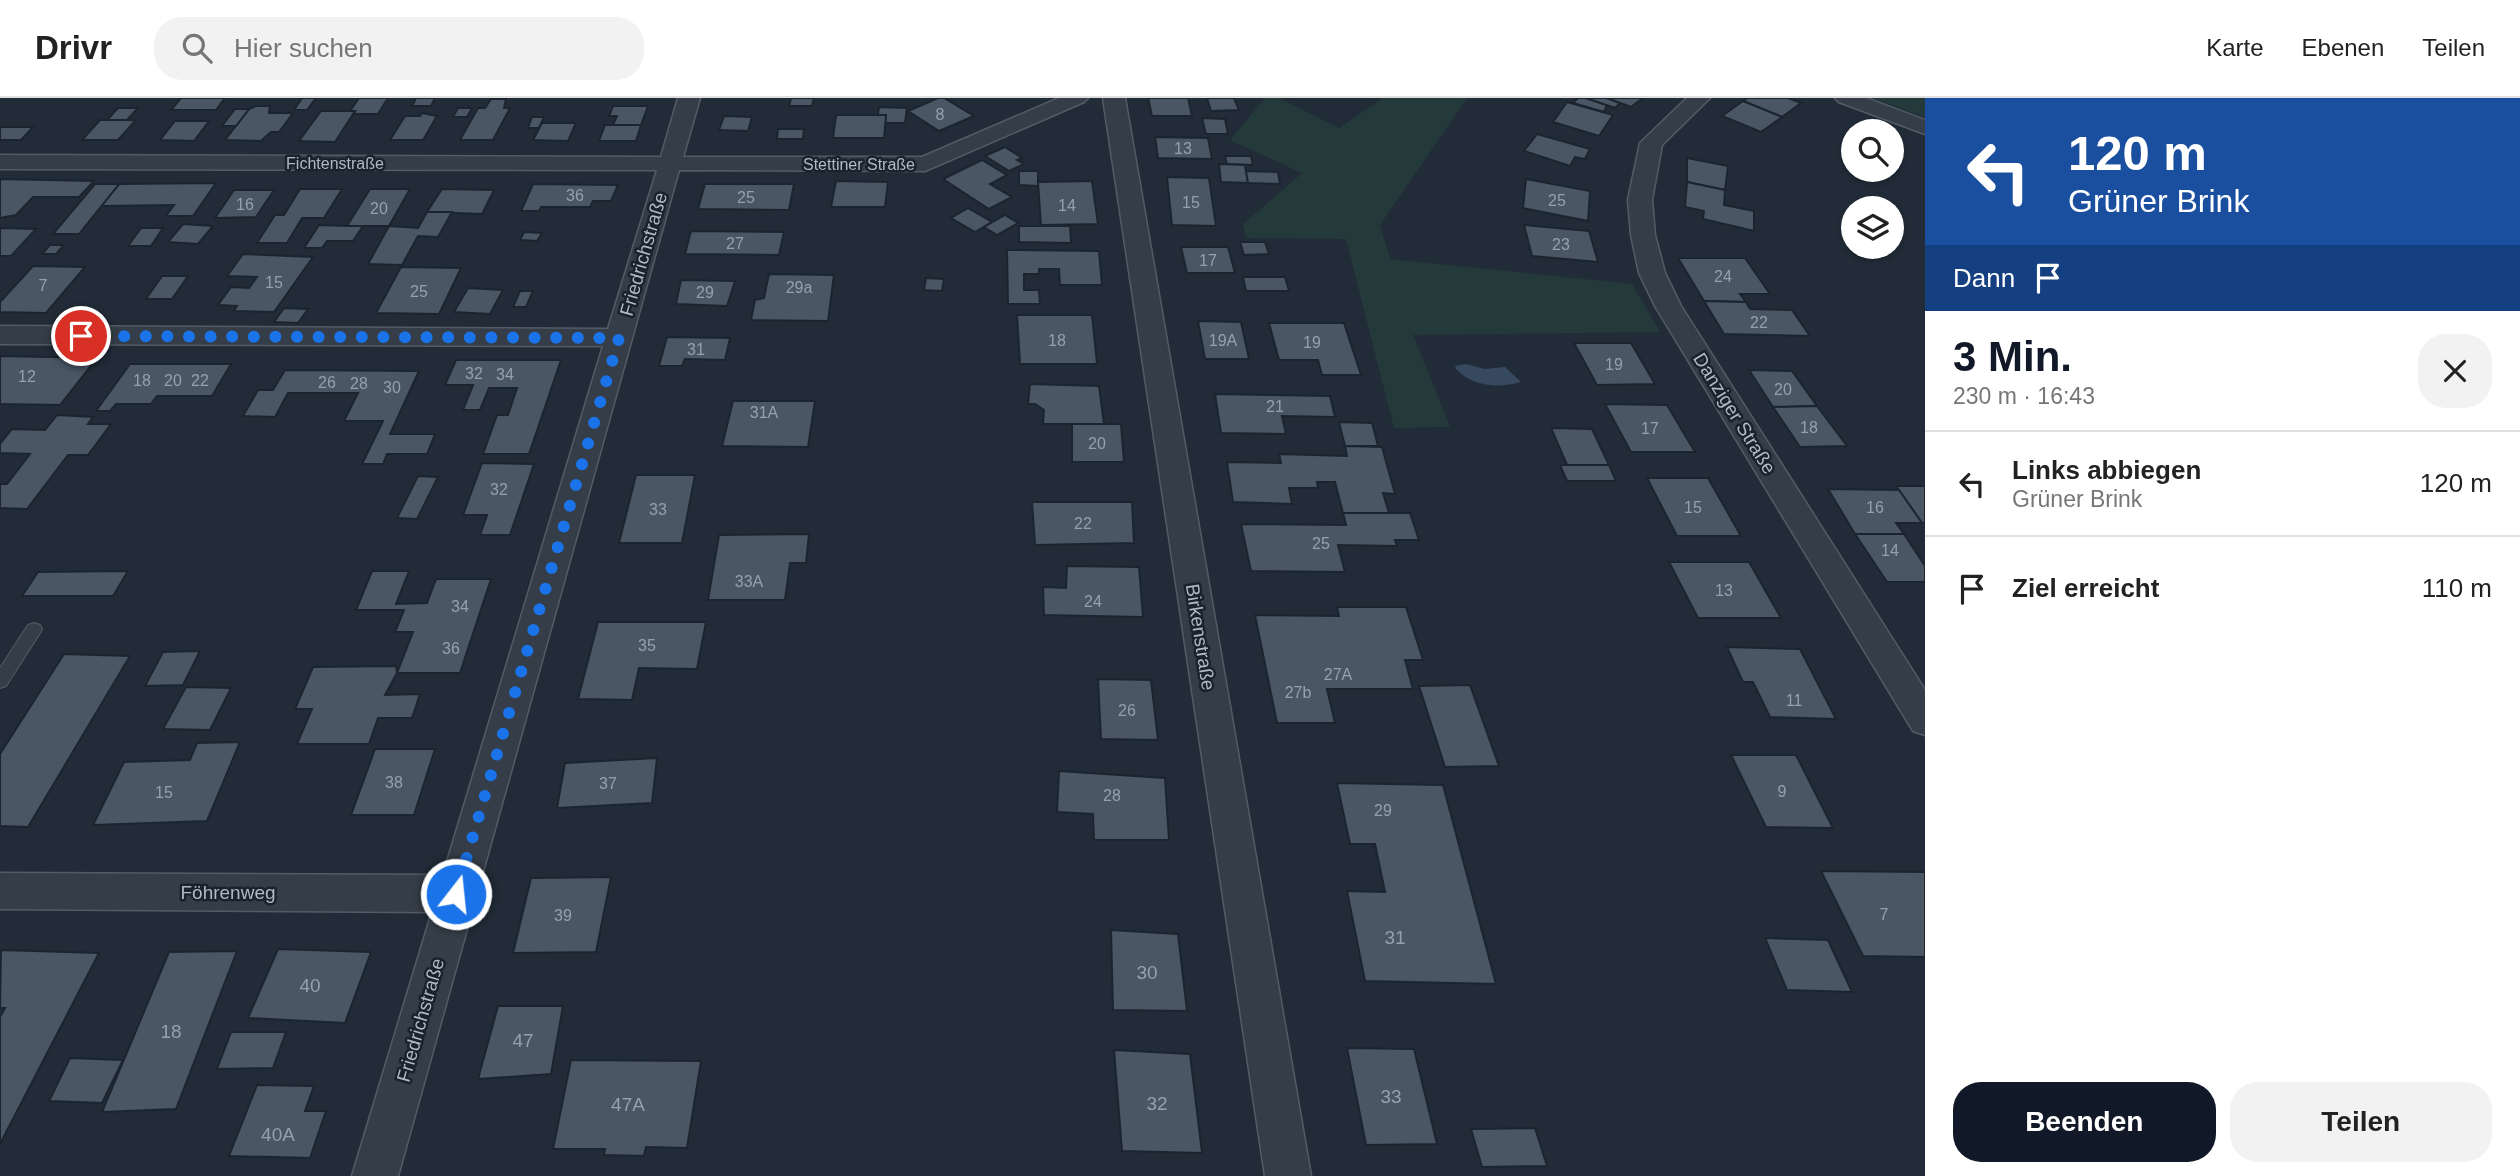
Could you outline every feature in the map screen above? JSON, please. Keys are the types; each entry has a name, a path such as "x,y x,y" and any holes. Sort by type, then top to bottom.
{"street":[{"name":"Friedrichstraße","path":"375,1176 689,98"},
{"name":"Stettiner Straße","path":"670,164 925,164 1077,98"},
{"name":"Birkenstraße","path":"1114,98 1288,1176"},
{"name":"Danziger Straße","path":"1699,98 1651,143 1640,200 1643,235 1653,273 1668,306 1925,720"},
{"path":"1846,98 1925,127"},
{"name":"Fichtenstraße","path":"0,162 670,164"},
{"path":"0,335 619,338"},
{"name":"Föhrenweg","path":"0,891 456,894"}],"lane":[{"path":"0,681 34,629"}],"green space":[{"path":"1265,98 1279,98 1339,128 1383,98 1467,98 1380,225 1390,259 1632,284 1660,332 1413,335 1450,427 1394,428 1346,239 1246,238 1243,224 1302,173 1230,140"},
{"path":"1872,98 1925,98 1925,117"}],"water":[{"path":"1466,364 1485,369 1505,367 1521,382 1494,385 1477,382 1462,375 1455,366"}],"building":[{"path":"181,98 225,98 216,110 171,110"},
{"path":"302,98 316,98 307,110 294,110"},
{"path":"359,98 388,98 378,114 354,114 355,111 350,111"},
{"path":"416,98 435,98 431,106 412,106"},
{"path":"791,98 814,98 812,106 789,106"},
{"path":"944,98 974,116 939,131 908,111"},
{"path":"1148,98 1188,98 1192,116 1152,116"},
{"path":"1207,98 1234,98 1239,110 1211,111"},
{"path":"1578,98 1607,105 1604,112 1573,103"},
{"path":"1586,98 1607,98 1620,103 1615,108"},
{"path":"1607,98 1643,98 1631,107"},
{"path":"1748,98 1788,98 1801,103 1782,117 1743,101"},
{"path":"491,99 506,99 504,108 510,108 493,140 460,140 478,108 485,108"},
{"path":"1743,101 1782,117 1761,132 1722,116"},
{"path":"1567,102 1613,115 1599,136 1553,122"},
{"path":"270,106 269,113 293,113 279,132 271,132 261,141 225,140 249,109"},
{"path":"613,106 648,106 641,125 613,125 617,116 609,116"},
{"path":"879,107 907,108 905,123 885,123 886,115 878,115"},
{"path":"118,108 138,108 127,120 107,120"},
{"path":"458,108 472,108 467,117 453,117"},
{"path":"235,109 249,109 236,126 222,126"},
{"path":"321,111 355,111 335,142 299,141"},
{"path":"422,113 437,116 423,140 390,140 405,116 420,116"},
{"path":"836,115 886,115 884,138 833,138"},
{"path":"724,116 752,117 748,131 719,130"},
{"path":"532,117 544,117 539,128 528,128"},
{"path":"1202,118 1225,119 1228,134 1206,134"},
{"path":"100,120 136,120 118,140 82,140"},
{"path":"175,121 209,121 194,141 160,140"},
{"path":"542,123 576,123 568,141 533,140"},
{"path":"605,125 641,125 636,141 599,141"},
{"path":"0,127 33,127 21,140 0,140"},
{"path":"778,129 804,129 803,139 777,139"},
{"path":"1537,134 1590,149 1585,159 1575,157 1570,166 1524,151"},
{"path":"1155,137 1208,138 1212,159 1158,158"},
{"path":"1005,147 1022,158 1017,160 1024,164 1009,171 985,156"},
{"path":"1225,156 1251,156 1253,165 1227,164"},
{"path":"1687,158 1728,166 1725,190 1687,182"},
{"path":"982,160 1007,175 990,184 1012,197 989,209 943,179"},
{"path":"1219,164 1245,165 1248,183 1221,182"},
{"path":"1019,171 1038,171 1038,186 1019,185"},
{"path":"1246,171 1278,172 1280,184 1248,183"},
{"path":"1167,177 1209,178 1216,226 1172,225"},
{"path":"0,179 94,181 79,197 33,197 16,215 0,218"},
{"path":"1526,179 1590,191 1588,221 1523,208"},
{"path":"836,181 888,182 885,207 831,207"},
{"path":"1092,181 1098,224 1041,225 1038,182"},
{"path":"1687,182 1725,190 1724,205 1754,211 1754,231 1703,219 1704,211 1685,207"},
{"path":"216,183 193,216 166,216 174,205 101,206 119,184"},
{"path":"95,184 119,184 79,234 53,234"},
{"path":"533,184 618,185 611,201 593,201 590,207 541,207 539,211 521,211"},
{"path":"705,184 794,184 789,210 698,209"},
{"path":"300,189 342,189 324,218 302,218 287,243 257,243 275,215 284,215"},
{"path":"370,189 410,189 389,226 347,226"},
{"path":"442,189 494,190 482,214 427,212"},
{"path":"234,190 274,190 256,217 215,218"},
{"path":"968,208 992,222 975,232 951,218"},
{"path":"427,212 452,212 438,237 418,236 402,265 368,264 389,226 418,228"},
{"path":"1005,215 1018,223 997,235 984,227"},
{"path":"183,224 213,226 198,244 168,242"},
{"path":"319,225 363,226 353,241 327,241 322,248 304,248"},
{"path":"1524,225 1589,231 1598,262 1532,256"},
{"path":"1019,226 1070,226 1071,243 1019,242"},
{"path":"0,228 36,229 11,256 0,256"},
{"path":"141,228 163,228 151,246 128,246"},
{"path":"691,231 784,232 779,255 685,254"},
{"path":"524,232 542,233 537,241 520,240"},
{"path":"1240,242 1265,242 1269,254 1244,255"},
{"path":"50,245 64,245 56,254 42,254"},
{"path":"1181,247 1228,247 1235,273 1187,273"},
{"path":"1007,250 1099,251 1102,285 1060,285 1059,269 1039,269 1039,274 1024,274 1024,290 1039,290 1040,304 1008,304"},
{"path":"243,254 313,257 274,312 234,311 237,306 218,305 231,287 249,288 257,277 227,276"},
{"path":"1678,258 1745,258 1770,294 1740,294 1746,302 1704,301"},
{"path":"33,266 85,267 46,313 0,312 0,302"},
{"path":"401,267 461,268 439,314 376,313"},
{"path":"769,274 834,275 828,321 751,320 755,300 764,298"},
{"path":"162,276 188,276 172,299 146,299"},
{"path":"1243,277 1285,277 1289,291 1246,291"},
{"path":"926,278 944,279 942,291 924,290"},
{"path":"681,280 735,281 727,306 676,304"},
{"path":"468,288 503,290 490,314 454,312"},
{"path":"520,291 533,291 526,307 513,307"},
{"path":"1704,301 1746,302 1750,309 1792,310 1810,336 1724,334"},
{"path":"284,308 308,309 298,323 274,322"},
{"path":"1017,315 1092,315 1097,364 1020,364"},
{"path":"1198,321 1241,322 1249,359 1205,359"},
{"path":"1269,323 1344,323 1361,375 1322,375 1318,360 1279,360"},
{"path":"667,337 730,338 725,360 685,359 682,366 659,366"},
{"path":"1574,343 1631,343 1655,384 1597,385"},
{"path":"0,356 97,358 60,405 0,404"},
{"path":"456,360 561,360 529,454 483,454 497,415 508,415 517,388 489,388 480,410 463,410 473,385 445,385"},
{"path":"130,364 231,364 212,396 157,396 151,404 116,404 110,411 96,411"},
{"path":"285,370 419,371 390,434 435,434 427,454 387,454 383,464 362,464 383,421 344,421 358,393 288,393 275,417 243,416 258,390 273,390"},
{"path":"1749,370 1792,371 1817,406 1773,407"},
{"path":"1030,384 1099,386 1104,424 1043,424 1044,410 1035,404 1028,404"},
{"path":"1215,394 1330,396 1335,417 1282,416 1286,434 1221,433"},
{"path":"733,401 815,401 808,447 722,446"},
{"path":"1605,404 1667,405 1695,452 1631,452"},
{"path":"1817,406 1847,446 1800,447 1773,407"},
{"path":"57,415 93,417 88,424 111,424 88,455 68,455 27,509 0,508 0,484 7,484 30,454 0,453 0,444 12,429 45,430"},
{"path":"1339,422 1372,423 1378,446 1345,446"},
{"path":"1072,424 1121,424 1124,462 1072,462"},
{"path":"1551,428 1592,429 1609,465 1567,465"},
{"path":"1345,446 1382,447 1395,494 1383,493 1389,513 1343,513 1335,482 1317,482 1318,488 1289,488 1292,504 1233,502 1227,462 1281,463 1279,454 1347,456"},
{"path":"482,463 534,464 510,535 480,535 487,515 463,515"},
{"path":"1560,465 1609,465 1616,481 1567,481"},
{"path":"636,475 695,475 682,543 619,543"},
{"path":"418,476 438,477 417,519 397,518"},
{"path":"1647,478 1708,478 1741,536 1677,536"},
{"path":"1896,486 1925,486 1925,523 1922,523"},
{"path":"1828,489 1899,490 1922,523 1896,523 1904,534 1855,534"},
{"path":"1032,502 1132,502 1134,543 1035,545"},
{"path":"1343,513 1410,513 1419,540 1395,540 1397,546 1338,545 1345,572 1251,571 1241,524 1346,525"},
{"path":"809,534 806,563 790,563 785,600 708,600 719,535"},
{"path":"1855,534 1904,534 1925,566 1925,582 1887,582"},
{"path":"1669,562 1749,562 1781,618 1698,618"},
{"path":"1067,566 1139,567 1143,617 1044,615 1043,587 1066,588"},
{"path":"128,571 113,596 22,596 38,572"},
{"path":"372,571 409,571 396,604 427,603 436,579 491,579 460,673 397,673 413,632 395,632 404,610 356,610"},
{"path":"1337,607 1406,607 1423,660 1405,660 1413,689 1327,689 1335,723 1277,723 1255,615 1339,616"},
{"path":"598,622 706,622 697,669 639,668 632,700 578,699"},
{"path":"1727,647 1800,649 1836,719 1770,717 1753,682 1743,682"},
{"path":"200,651 183,685 145,686 163,652"},
{"path":"64,654 130,656 28,827 0,826 0,754"},
{"path":"396,666 397,673 385,695 420,694 412,718 378,718 369,744 297,744 312,709 295,709 313,667"},
{"path":"1098,679 1151,680 1158,740 1101,739"},
{"path":"1470,685 1499,766 1445,767 1419,686"},
{"path":"186,687 231,688 210,730 163,729"},
{"path":"240,742 207,821 93,825 124,762 190,760 197,743"},
{"path":"375,749 435,749 414,815 351,815"},
{"path":"1731,755 1796,755 1833,828 1766,827"},
{"path":"657,758 652,803 557,808 565,763"},
{"path":"1059,771 1165,778 1169,840 1094,840 1093,814 1057,812"},
{"path":"1337,783 1443,785 1496,984 1365,981 1347,891 1385,892 1375,844 1350,844"},
{"path":"1821,871 1925,872 1925,957 1863,956"},
{"path":"611,877 596,952 513,953 531,878"},
{"path":"1111,930 1178,934 1187,1011 1113,1010"},
{"path":"1765,938 1828,940 1852,992 1787,990"},
{"path":"278,949 371,952 345,1023 248,1018"},
{"path":"1,950 99,953 0,1144 0,1017 5,1008 0,1008"},
{"path":"237,951 176,1109 102,1112 169,952"},
{"path":"498,1006 563,1006 551,1074 478,1079"},
{"path":"231,1032 286,1032 273,1068 217,1069"},
{"path":"1347,1048 1414,1049 1437,1144 1366,1145"},
{"path":"1114,1050 1190,1054 1202,1153 1122,1151"},
{"path":"70,1058 123,1060 102,1103 49,1101"},
{"path":"571,1060 701,1061 687,1148 646,1147 644,1156 604,1155 605,1149 553,1149"},
{"path":"257,1085 314,1086 305,1111 326,1111 310,1158 229,1156"},
{"path":"1535,1128 1547,1166 1482,1167 1471,1129"}],"route":[{"path":"81,336 619,338 456,894"}]}
